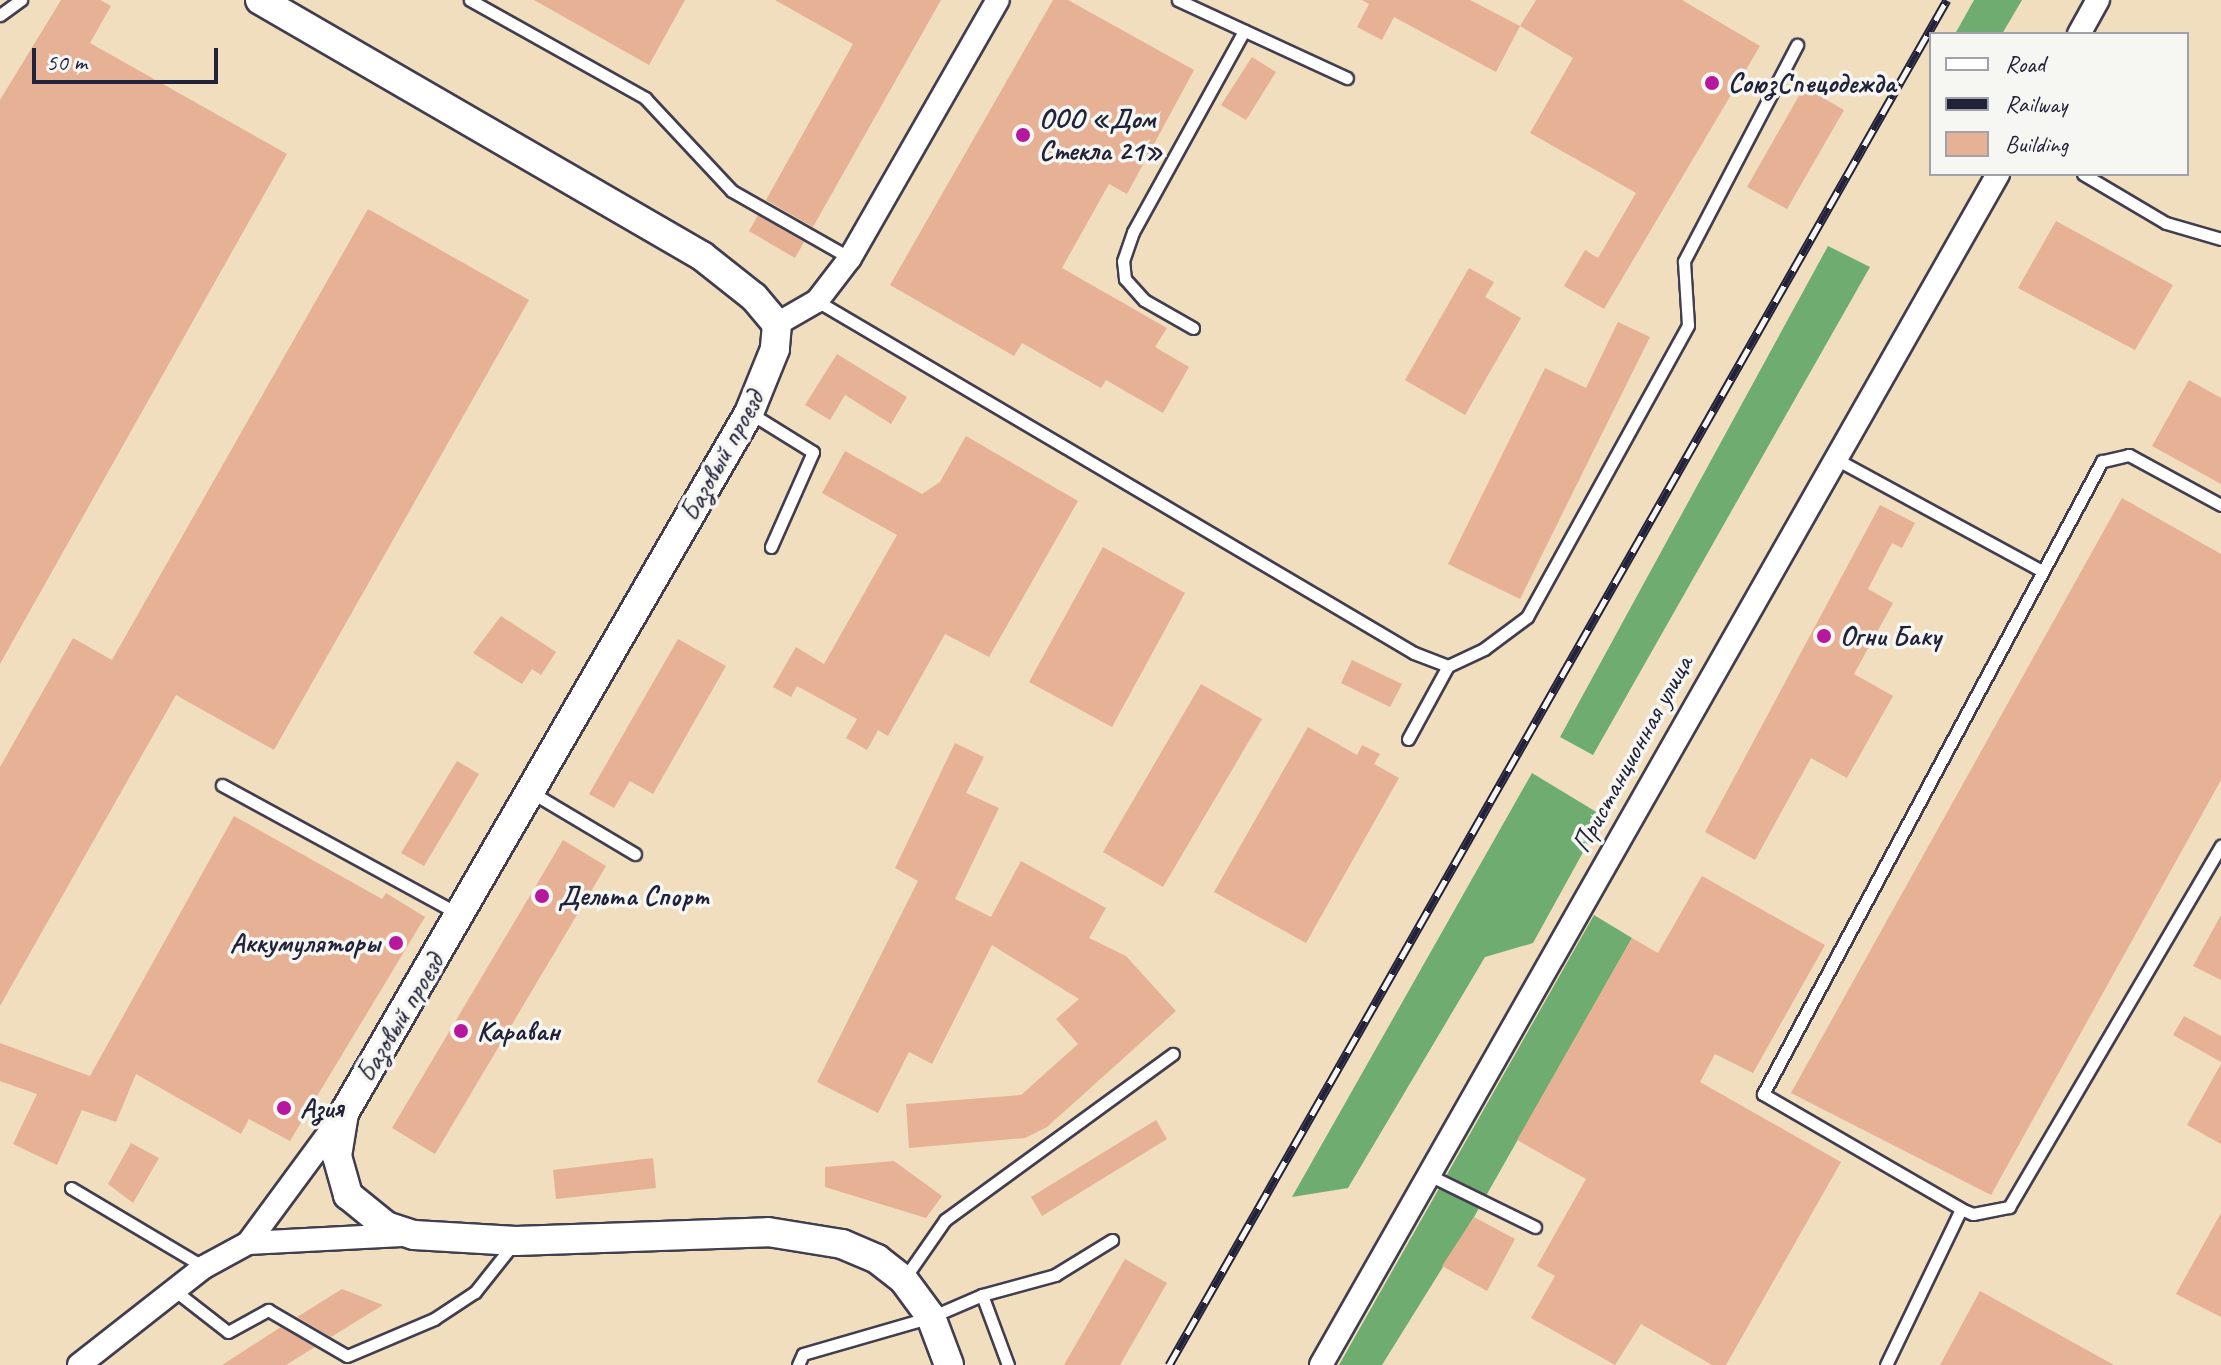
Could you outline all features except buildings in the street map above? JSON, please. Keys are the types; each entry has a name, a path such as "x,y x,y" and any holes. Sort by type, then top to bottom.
{"street":[{"path":"260,0 666,233 754,297 777,324 817,301 850,258 998,0"},
{"path":"2080,32 2098,0"},
{"name":"Пристанционная улица","path":"1321,1365 1997,176"},
{"name":"Базовый проезд","path":"248,1243 344,1113 461,916 749,413 772,360 777,324"},
{"name":"Базовый проезд","path":"344,1113 337,1156 348,1195 386,1226 414,1235"},
{"name":"Базовый проезд","path":"79,1365 204,1267 248,1243 348,1234 516,1241 806,1235 877,1259 903,1279 931,1317 949,1365"}],"lane":[{"path":"0,15 21,0"},
{"path":"470,0 645,98 732,191 850,258"},
{"path":"1178,0 1347,78"},
{"path":"1193,328 1144,300 1125,279 1123,261 1133,232 1244,31"},
{"path":"1408,739 1448,666 1484,649 1527,617 1688,325 1684,261 1797,45"},
{"path":"2086,176 2166,223 2221,239"},
{"path":"817,301 1414,653 1448,666"},
{"path":"749,413 813,452 771,547"},
{"path":"2221,505 2129,455 2102,461 1763,1094 1961,1209 1973,1214 2009,1207 2221,846"},
{"path":"1834,458 2042,571"},
{"path":"222,785 461,916"},
{"path":"531,792 635,854"},
{"path":"903,1279 945,1220 1173,1054"},
{"path":"1429,1175 1535,1227"},
{"path":"71,1188 204,1267"},
{"path":"1886,1365 1961,1209"},
{"path":"798,1365 803,1354 931,1317 982,1295 1055,1275 1112,1240"},
{"path":"174,1290 228,1332 268,1310 347,1356 434,1319 475,1292 516,1241"},
{"path":"982,1295 1008,1365"}],"green space":[{"path":"1974,0 2022,0 2003,32 1956,32"},
{"path":"1828,246 1870,267 1593,755 1560,737"},
{"path":"1532,773 1603,816 1533,943 1485,957 1348,1188 1292,1197"},
{"path":"1594,915 1632,938 1474,1217 1382,1365 1339,1365"}],"railway":[{"path":"1169,1365 1947,0"}],"place":[{"name":"СоюзСпецодежда","path":"1712,83"},
{"name":"ООО «Дом Стекла 21»","path":"1023,135"},
{"name":"Огни Баку","path":"1824,636"},
{"name":"Дельта Спорт","path":"542,896"},
{"name":"Аккумуляторы","path":"396,943"},
{"name":"Караван","path":"461,1031"},
{"name":"Азия","path":"284,1108"}]}
